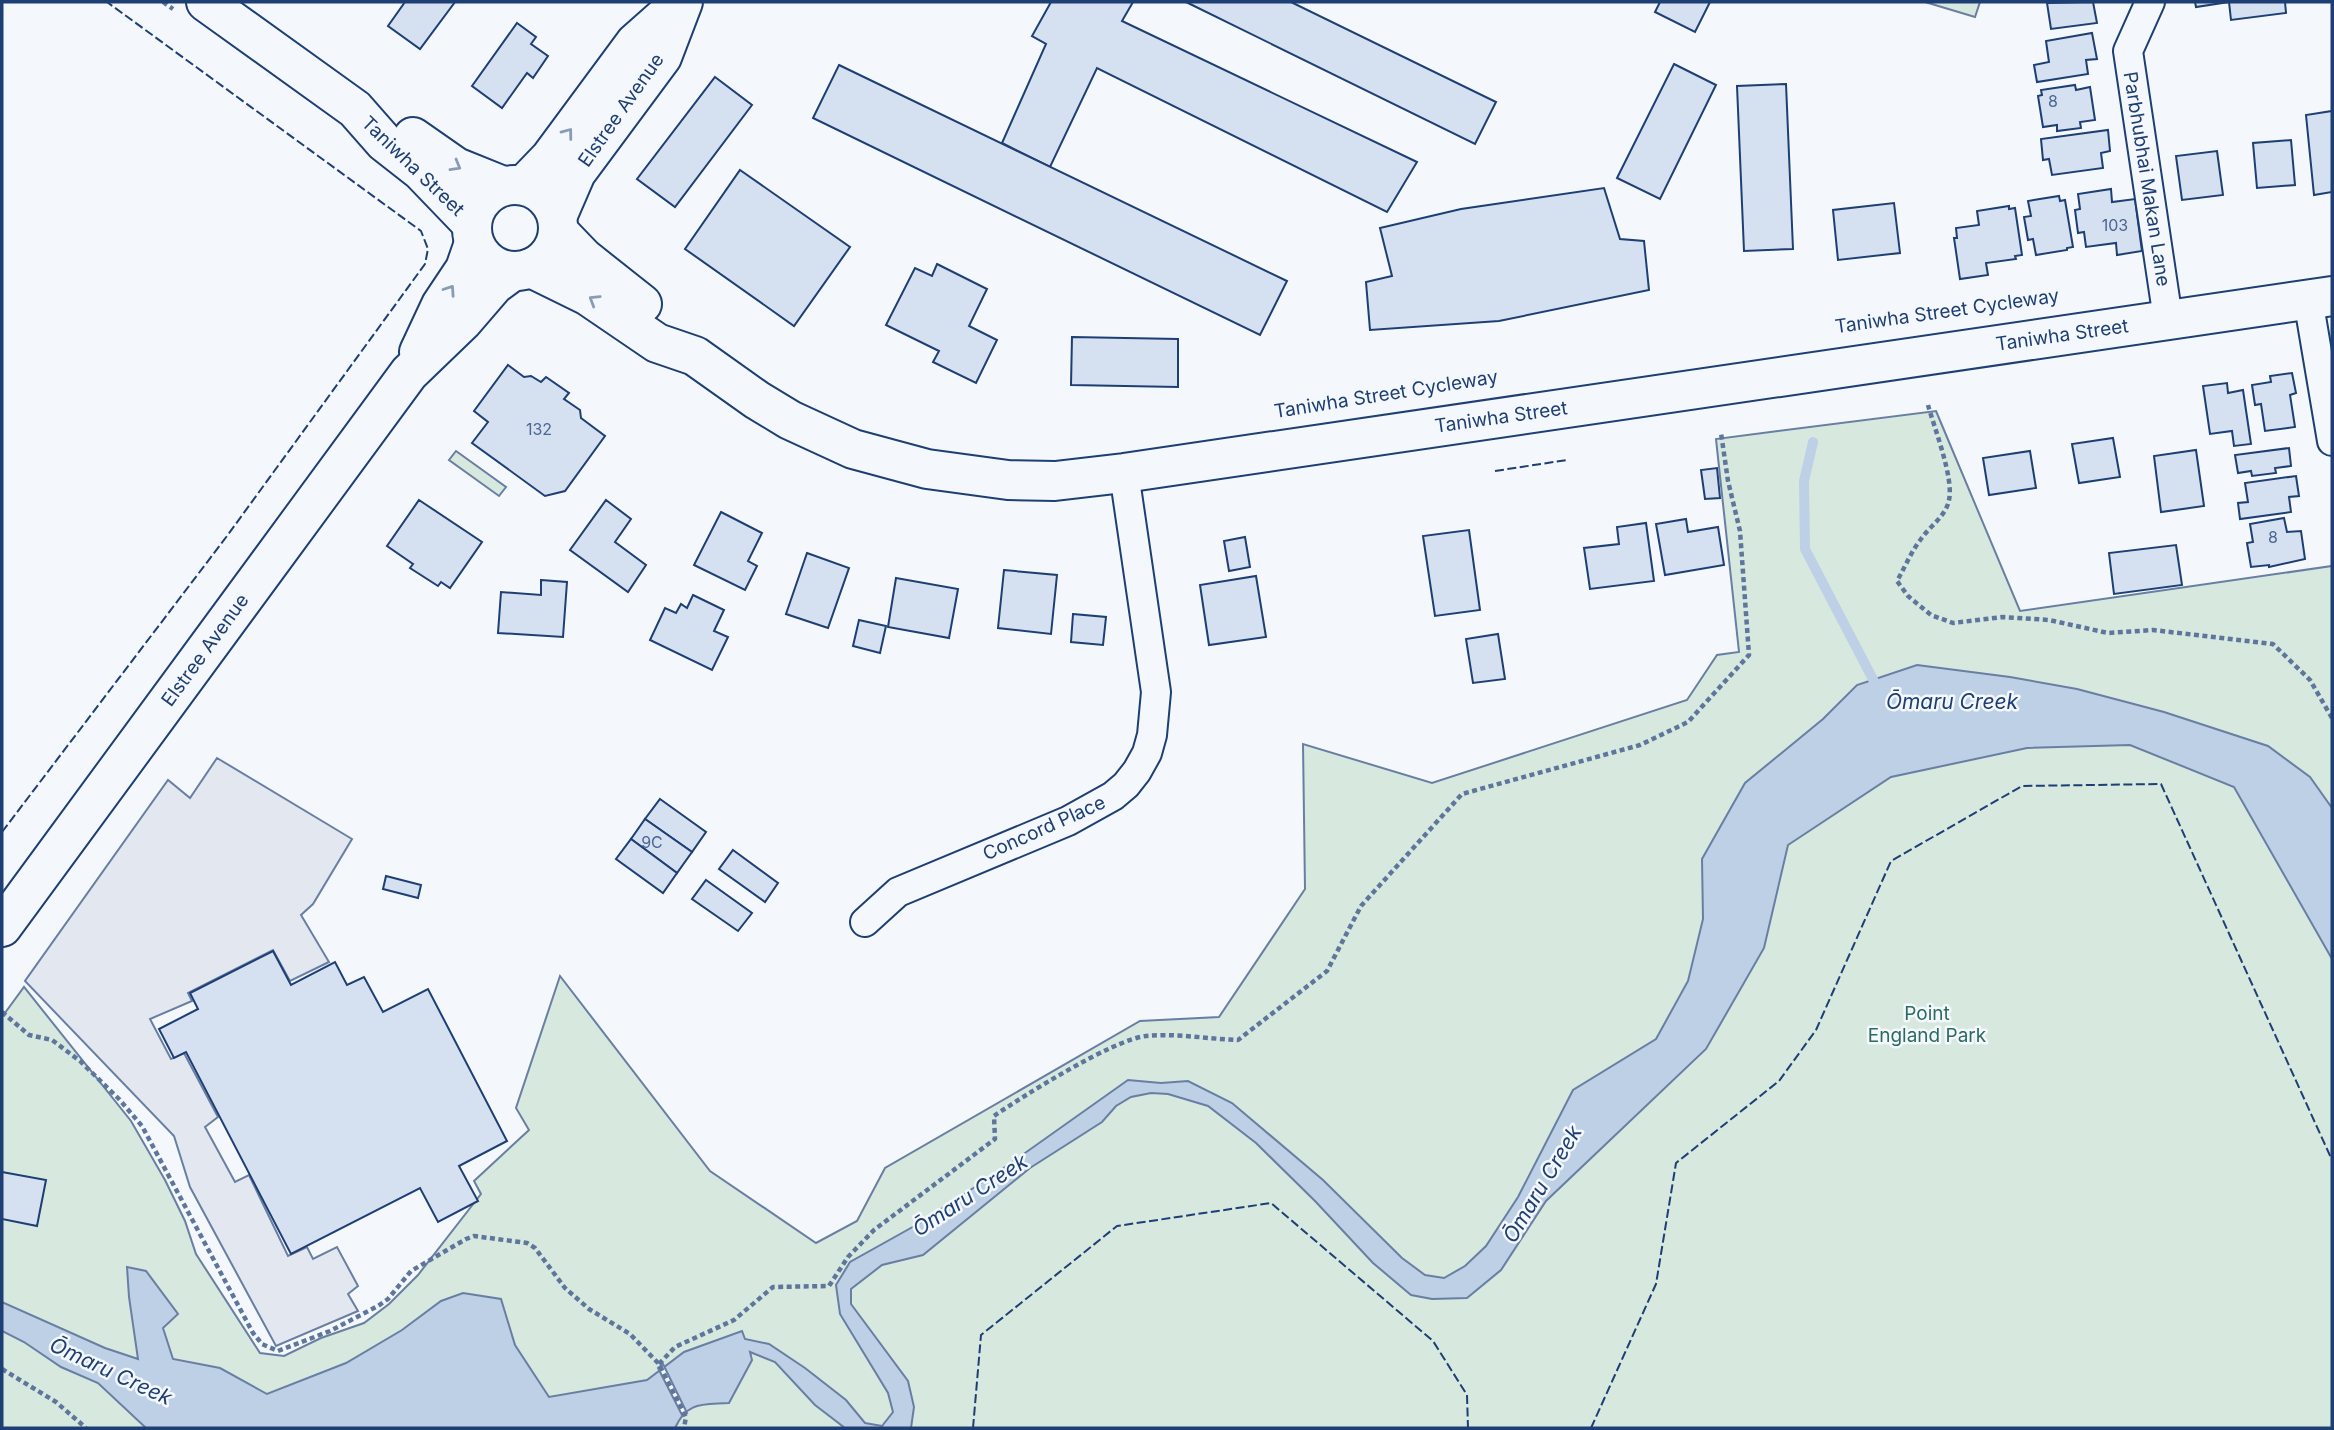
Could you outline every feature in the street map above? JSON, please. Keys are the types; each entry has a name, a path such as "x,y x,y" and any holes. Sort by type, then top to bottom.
{"main road":[{"name":"Taniwha Street","path":"206,2 355,109 384,142 421,171 472,233"},
{"name":"Elstree Avenue","path":"513,185 550,158 635,43 682,2"},
{"name":"Elstree Avenue","path":"557,224 576,173 662,57 682,2"},
{"name":"Taniwha Street","path":"355,109 396,124 456,167 513,185"},
{"path":"513,185 545,197 552,206 557,224 550,253 522,269 500,269 480,254 472,233 482,199 513,185"},
{"name":"Taniwha Street","path":"557,224 607,277 671,324 695,356"},
{"name":"Elstree Avenue","path":"409,373 440,305 465,269 472,233"},
{"name":"Taniwha Street","path":"522,269 588,296 657,343 695,356 790,420 853,449 890,461 952,474 1008,480 1055,481 2320,298"},
{"name":"Elstree Avenue","path":"2,927 409,373 463,321 486,293 522,269"}],"street":[{"name":"Parbhubhai Makan Lane","path":"2150,2 2128,51 2168,319"},
{"path":"2320,298 2332,441"},
{"name":"Concord Place","path":"865,922 898,892 1068,821 1113,796 1137,771 1152,735 1156,692 1124,473"}],"path":[{"path":"1928,405 1944,463 1949,500 1942,516 1914,549 1897,581 1908,596 1931,615 1953,623 2003,617 2049,620 2108,633 2152,630 2273,644 2310,680 2332,718"},
{"path":"659,1364 675,1347 734,1320 773,1287 829,1286 848,1257 874,1230 995,1139 994,1116 1106,1050 1144,1036 1237,1040 1327,971 1361,906 1462,794 1640,745 1688,722 1749,654 1740,531 1728,481 1721,433"},
{"path":"2,1012 29,1035 52,1040 80,1061 120,1099 142,1126 253,1333 262,1344 278,1351 353,1320 388,1299 411,1271 474,1236 527,1242 535,1248 565,1288 589,1309 631,1334 659,1364 686,1417 684,1428"},
{"path":"2,1369 56,1402 86,1428"}],"green space":[{"path":"1925,2 1980,2 1975,17"},
{"name":"Point England Park","path":"1936,411 2020,611 2332,566 2332,1428 2,1428 2,1017 24,987 131,1121 165,1180 185,1221 196,1254 260,1353 284,1356 321,1338 364,1323 389,1304 418,1275 481,1194 474,1181 529,1130 516,1108 560,976 710,1171 816,1243 857,1221 885,1168 1140,1021 1219,1017 1305,889 1303,744 1432,783 1687,700 1717,655 1739,652 1716,439"},
{"path":"456,451 506,487 499,496 449,460"}],"shaded area":[{"path":"217,758 352,839 313,904 301,915 329,962 290,981 273,950 188,993 192,1001 150,1019 171,1059 184,1053 218,1117 205,1127 235,1182 249,1175 288,1256 307,1247 313,1259 337,1247 358,1286 348,1294 358,1311 276,1346 190,1187 174,1136 25,981 168,780 190,798"}],"water":[{"name":"Ōmaru Creek","path":"1917,665 2077,689 2164,712 2268,746 2310,777 2332,808 2332,959 2234,787 2130,745 2027,748 1891,777 1788,845 1764,948 1706,1049 1546,1201 1501,1270 1467,1298 1432,1299 1411,1295 1373,1263 1256,1143 1208,1106 1168,1094 1151,1093 1131,1097 1116,1106 1102,1122 1030,1168 923,1255 882,1265 851,1289 851,1304 908,1381 914,1407 911,1428 845,1428 815,1405 775,1362 750,1352 752,1360 729,1403 697,1406 685,1413 675,1428 146,1428 98,1383 61,1367 2,1331 2,1302 105,1348 138,1359 127,1267 146,1271 178,1314 163,1328 173,1359 220,1368 267,1394 346,1363 402,1330 441,1301 463,1293 501,1299 515,1345 549,1397 647,1380 684,1352 742,1331 745,1339 769,1344 805,1368 846,1400 865,1423 882,1426 893,1412 888,1393 840,1314 836,1285 850,1262 918,1224 1001,1170 1128,1080 1161,1083 1188,1081 1232,1103 1323,1180 1402,1258 1425,1275 1444,1278 1465,1266 1486,1246 1518,1197 1573,1090 1656,1039 1688,981 1703,919 1702,859 1745,783 1823,719 1857,685"}],"pier":[{"path":"663,1364 687,1413 682,1415 658,1368"}],"building":[{"path":"405,2 455,2 420,49 388,26"},
{"path":"1051,2 1133,2 1122,21 1417,162 1387,212 1097,68 1050,167 1002,143 1046,44 1032,36"},
{"path":"1186,2 1291,2 1496,102 1475,144"},
{"path":"1660,2 1710,2 1695,32 1655,12"},
{"path":"2093,2 2097,23 2051,29 2047,3"},
{"path":"2195,2 2229,2 2196,7"},
{"path":"2229,2 2285,2 2286,13 2231,20"},
{"path":"517,23 536,37 531,44 548,56 533,78 527,73 502,108 472,86"},
{"path":"2092,33 2097,59 2086,60 2088,74 2037,82 2034,65 2049,62 2046,41"},
{"path":"1674,64 1716,85 1660,199 1617,178"},
{"path":"839,65 1287,281 1260,335 813,118"},
{"path":"715,77 752,105 675,207 637,179"},
{"path":"1786,84 1793,249 1744,251 1737,86"},
{"path":"2075,85 2076,90 2090,87 2095,120 2080,122 2081,128 2057,131 2057,125 2043,127 2038,96 2042,95 2041,90"},
{"path":"2332,111 2332,192 2314,195 2306,115"},
{"path":"2108,130 2110,151 2101,153 2103,168 2052,175 2049,159 2043,160 2041,139"},
{"path":"2291,140 2295,185 2257,188 2253,143"},
{"path":"2217,151 2223,195 2182,200 2176,156"},
{"path":"740,170 850,247 794,326 685,249"},
{"path":"1604,188 1620,239 1644,241 1649,290 1499,321 1370,330 1366,282 1392,276 1380,228 1461,209"},
{"path":"2111,189 2112,202 2135,199 2142,251 2117,255 2116,243 2086,247 2084,232 2078,233 2075,210 2080,209 2078,194"},
{"path":"2059,196 2060,201 2065,200 2073,247 2036,255 2033,239 2028,240 2024,217 2031,216 2028,201"},
{"path":"1894,203 1900,253 1838,260 1833,210"},
{"path":"2009,206 2009,209 2015,208 2022,255 2015,256 2016,259 1986,263 1988,275 1960,279 1954,238 1957,238 1956,228 1979,225 1977,211"},
{"path":"937,264 987,289 969,326 997,340 976,383 933,362 939,351 886,325 915,268 932,276"},
{"path":"1072,337 1178,339 1178,387 1071,385"},
{"path":"508,365 524,377 531,376 541,382 546,377 569,393 564,399 580,410 581,418 605,436 565,491 545,496 472,443 488,422 474,411"},
{"path":"2292,373 2296,393 2290,395 2295,427 2265,431 2261,404 2255,405 2252,385 2271,382 2270,376"},
{"path":"2227,383 2228,393 2243,390 2251,444 2234,446 2232,431 2210,434 2203,386"},
{"path":"2113,438 2120,477 2079,483 2072,444"},
{"path":"2289,448 2291,466 2275,468 2276,473 2252,476 2251,471 2238,473 2235,455"},
{"path":"2196,450 2204,506 2161,512 2154,456"},
{"path":"2030,451 2036,488 1989,495 1983,458"},
{"path":"1717,468 1720,498 1705,499 1701,470"},
{"path":"2296,476 2299,496 2289,497 2291,512 2240,519 2238,503 2248,502 2245,483"},
{"path":"419,500 482,542 450,588 441,582 438,586 410,568 413,564 387,546"},
{"path":"606,500 631,519 615,542 646,565 628,592 570,550"},
{"path":"721,512 762,533 748,561 757,566 745,590 694,565"},
{"path":"2284,518 2287,532 2301,531 2305,559 2269,567 2251,567 2247,543 2253,542 2250,524"},
{"path":"1686,519 1688,532 1718,527 1724,565 1665,575 1656,524"},
{"path":"1646,523 1654,581 1590,589 1584,548 1619,544 1617,527"},
{"path":"1469,530 1480,610 1435,616 1423,536"},
{"path":"1245,537 1250,567 1229,571 1224,541"},
{"path":"2176,545 2182,585 2114,594 2109,553"},
{"path":"807,553 849,568 828,628 786,614"},
{"path":"1004,570 1057,575 1051,634 998,628"},
{"path":"1256,576 1266,637 1209,645 1200,585"},
{"path":"896,578 958,589 949,638 888,627"},
{"path":"541,580 567,582 563,637 498,633 501,592 541,595"},
{"path":"693,595 724,610 714,631 728,637 712,670 650,640 665,608 676,613 681,604 687,608"},
{"path":"1073,614 1106,617 1103,645 1071,642"},
{"path":"859,620 886,626 880,653 853,646"},
{"path":"1498,634 1505,679 1473,683 1466,639"},
{"path":"660,799 706,832 692,852 645,819"},
{"path":"645,819 692,852 677,873 631,839"},
{"path":"631,839 677,873 663,893 616,859"},
{"path":"733,850 778,883 765,902 719,869"},
{"path":"386,876 421,885 418,898 383,889"},
{"path":"706,880 752,913 738,931 692,899"},
{"path":"273,951 291,985 335,962 347,985 364,977 383,1012 428,989 507,1141 459,1166 478,1201 438,1222 420,1188 291,1254 186,1052 174,1058 159,1029 198,1009 190,993"},
{"path":"2,1172 46,1180 37,1226 2,1219"}],"waterway":[{"name":"Ōmaru Creek","path":"1813,442 1804,481 1805,549 1878,689"}],"fence":[{"path":"2,832 227,536 425,264 428,249 421,231 107,2"},
{"path":"1495,471 1567,460"},
{"path":"1591,1428 1656,1284 1676,1163 1779,1081 1816,1030 1891,861 2022,786 2161,784 2332,1160"},
{"path":"973,1428 981,1335 1117,1226 1271,1203 1433,1341 1467,1395 1468,1428"}]}
